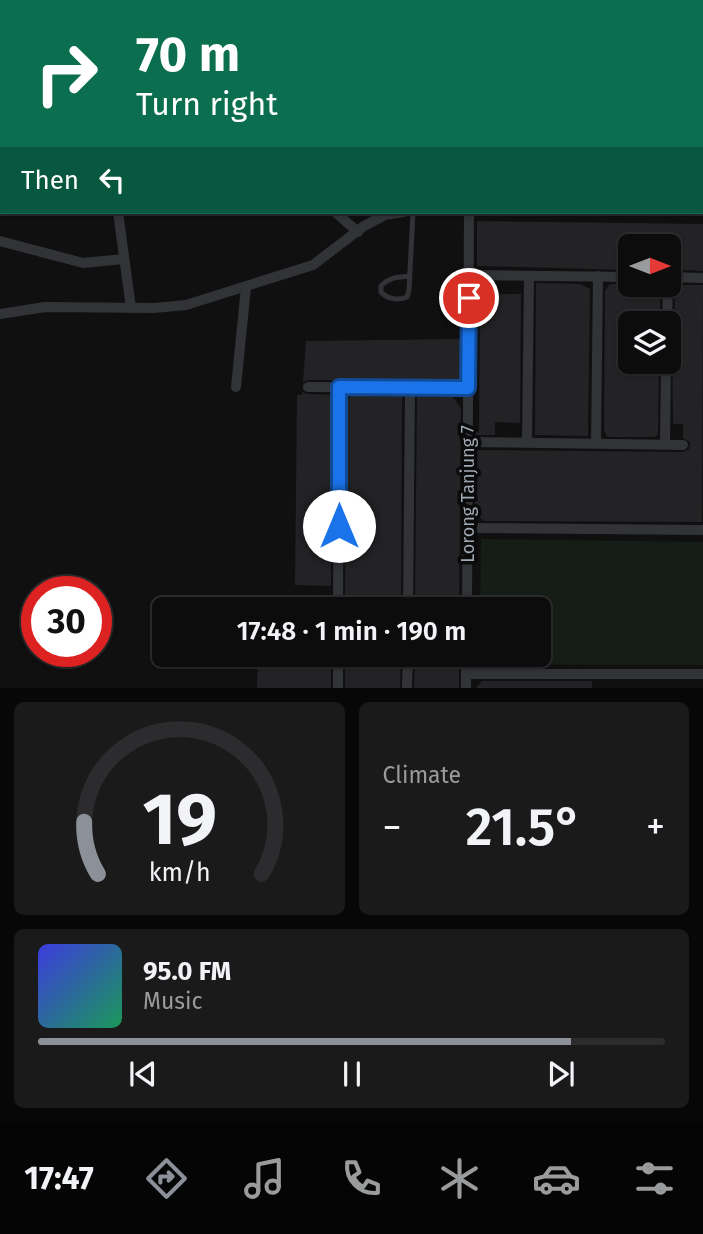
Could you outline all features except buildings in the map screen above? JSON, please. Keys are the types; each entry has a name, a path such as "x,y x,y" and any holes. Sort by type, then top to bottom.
{"street":[{"path":"118,214 131,308"},
{"path":"337,214 358,232"},
{"path":"0,314 45,307 131,308 186,305 313,265 358,232 384,215 391,214"},
{"name":"Lorong Tanjung 7","path":"467,597 469,214"},
{"path":"0,240 83,264 124,259"},
{"path":"469,275 618,277"},
{"path":"527,442 529,276"},
{"path":"596,442 598,276"},
{"path":"681,277 703,278"},
{"path":"236,387 246,287"},
{"path":"665,444 666,374"},
{"path":"308,387 468,388"},
{"path":"338,597 339,387"},
{"path":"408,597 410,388"},
{"path":"469,442 683,445"},
{"path":"468,528 703,530"},
{"path":"338,667 338,688"},
{"path":"407,688 408,667"},
{"path":"466,667 466,688"},
{"path":"466,674 703,674"}],"lane":[{"path":"410,276 384,282 381,292 395,299 407,297 410,276 413,214"}],"shaded area":[{"path":"481,539 703,542 703,665 551,664 551,597 480,597"}],"route":[{"path":"339,526 339,387 468,388 469,298"}]}
